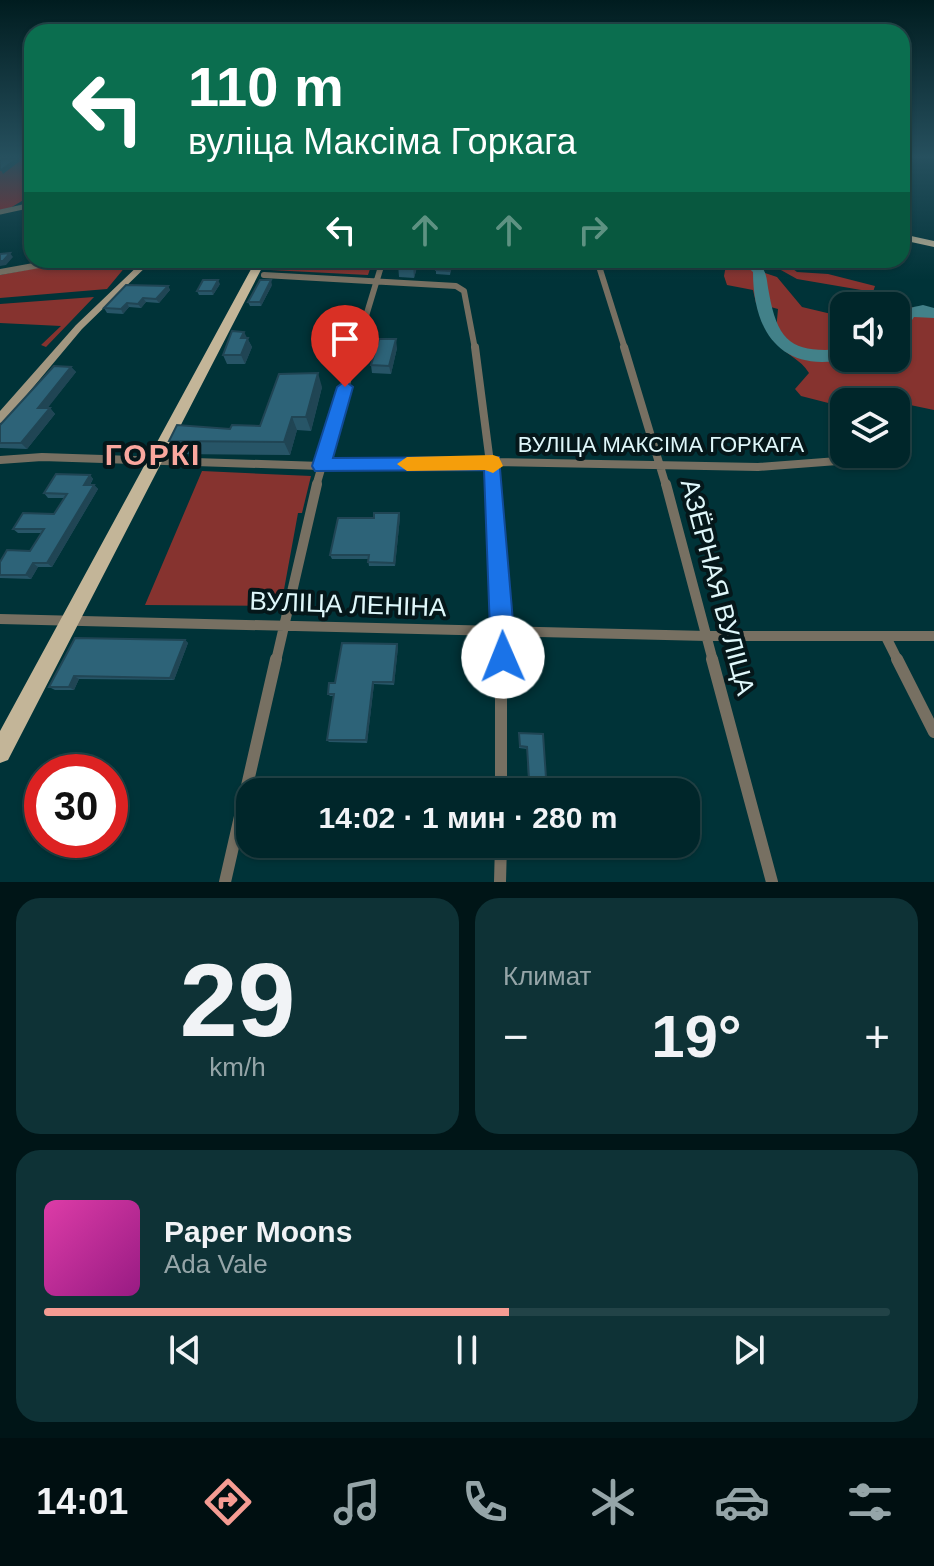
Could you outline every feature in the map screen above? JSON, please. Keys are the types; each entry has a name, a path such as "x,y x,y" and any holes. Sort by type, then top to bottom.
{"main road":[{"path":"910,239 934,244"},
{"path":"0,419 79,327 140,268"},
{"path":"0,752 153,463 262,268"}],"street":[{"path":"0,212 24,207"},
{"path":"0,272 24,263"},
{"path":"262,268 377,282 456,286 464,291 493,462 504,630 501,778"},
{"path":"225,882 321,466 381,268"},
{"name":"АЗЁРНАЯ ВУЛІЦА","path":"599,268 660,463 772,882"},
{"name":"ВУЛІЦА МАКСІМА ГОРКАГА","path":"0,460 42,457 153,463 321,466 493,462 758,467 830,462"},
{"name":"ВУЛІЦА ЛЕНІНА","path":"0,619 707,636 934,636"},
{"path":"886,637 934,732"},
{"path":"500,882 501,858"}],"shaded area":[{"path":"0,197 24,197 24,200 0,214"},
{"path":"36,268 124,268 107,289 0,298 0,275"},
{"path":"271,268 370,268 368,275"},
{"path":"726,268 751,268 777,277 802,307 830,314 830,372 910,372 910,307 934,315 934,410 910,405 910,388 830,388 830,403 801,396 795,389 809,373 775,341 778,309 756,303 753,290 727,285"},
{"path":"777,268 828,274 875,286 873,292 797,279"},
{"path":"94,297 46,347 41,345 61,326 0,323 0,304"},
{"path":"202,471 311,476 302,513 298,513 283,595 277,606 145,605"}],"building":[{"path":"10,253 3,261 0,261 0,254"},
{"path":"203,280 218,280 212,291 197,291"},
{"path":"260,280 271,280 260,302 248,302"},
{"path":"126,285 168,286 156,299 143,298 138,304 127,303 121,309 104,308"},
{"path":"232,331 244,332 241,338 248,338 241,355 223,355"},
{"path":"379,339 396,339 389,366 371,365"},
{"path":"54,366 71,367 38,408 50,408 21,443 0,443 0,425"},
{"path":"318,373 306,417 292,417 284,442 169,441 177,425 230,429 232,425 260,426 279,374"},
{"path":"56,474 90,475 84,485 94,485 47,563 33,563 26,575 0,575 0,562 7,550 30,551 44,529 13,529 23,513 54,514 67,494 44,493"},
{"path":"374,513 399,513 394,563 368,562 369,555 330,555 338,518 374,518"},
{"path":"75,638 185,640 170,678 74,676 69,687 49,687"},
{"path":"342,643 397,644 393,682 373,682 366,740 327,740 334,694 328,694 329,683 335,683"},
{"path":"519,733 543,734 546,778 529,778 527,747 520,746"}],"waterway":[{"path":"756,268 760,271 768,319 781,341 799,354 830,355"},
{"path":"910,313 923,310 934,313"}],"slow traffic":[{"path":"407,464 493,462 493,466"}],"district":[{"name":"ГОРКІ","path":"153,454"}],"route":[{"path":"345,387 321,466 493,462 503,657"}]}
